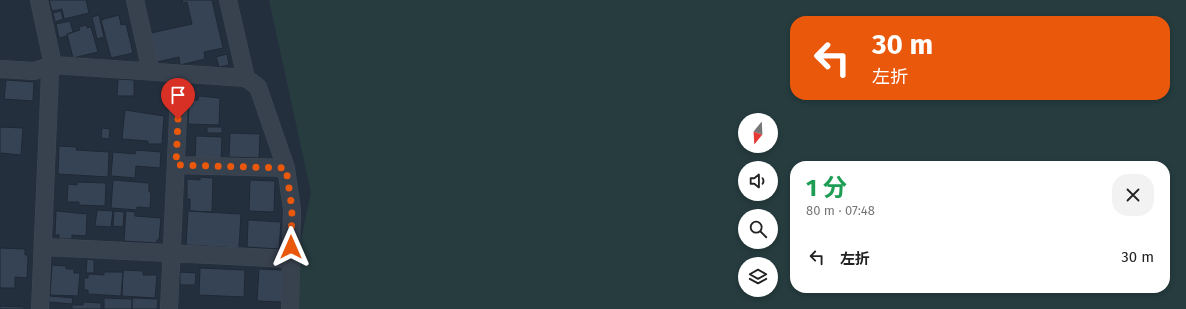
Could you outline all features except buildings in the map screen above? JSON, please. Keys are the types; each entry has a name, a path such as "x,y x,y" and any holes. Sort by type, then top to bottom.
{"street":[{"path":"39,0 53,65 50,74 44,247 40,309"},
{"path":"135,0 151,71"},
{"path":"228,0 246,78"},
{"path":"0,69 34,71 53,65 151,71 246,78 258,87 286,168 292,209 290,309"},
{"path":"169,309 180,74"},
{"path":"176,165 286,168"},
{"path":"44,247 291,259"}],"green space":[{"path":"269,0 1186,0 1186,309 286,309 311,193"}],"route":[{"path":"178,119 176,165 286,168 292,209 291,247"}]}
